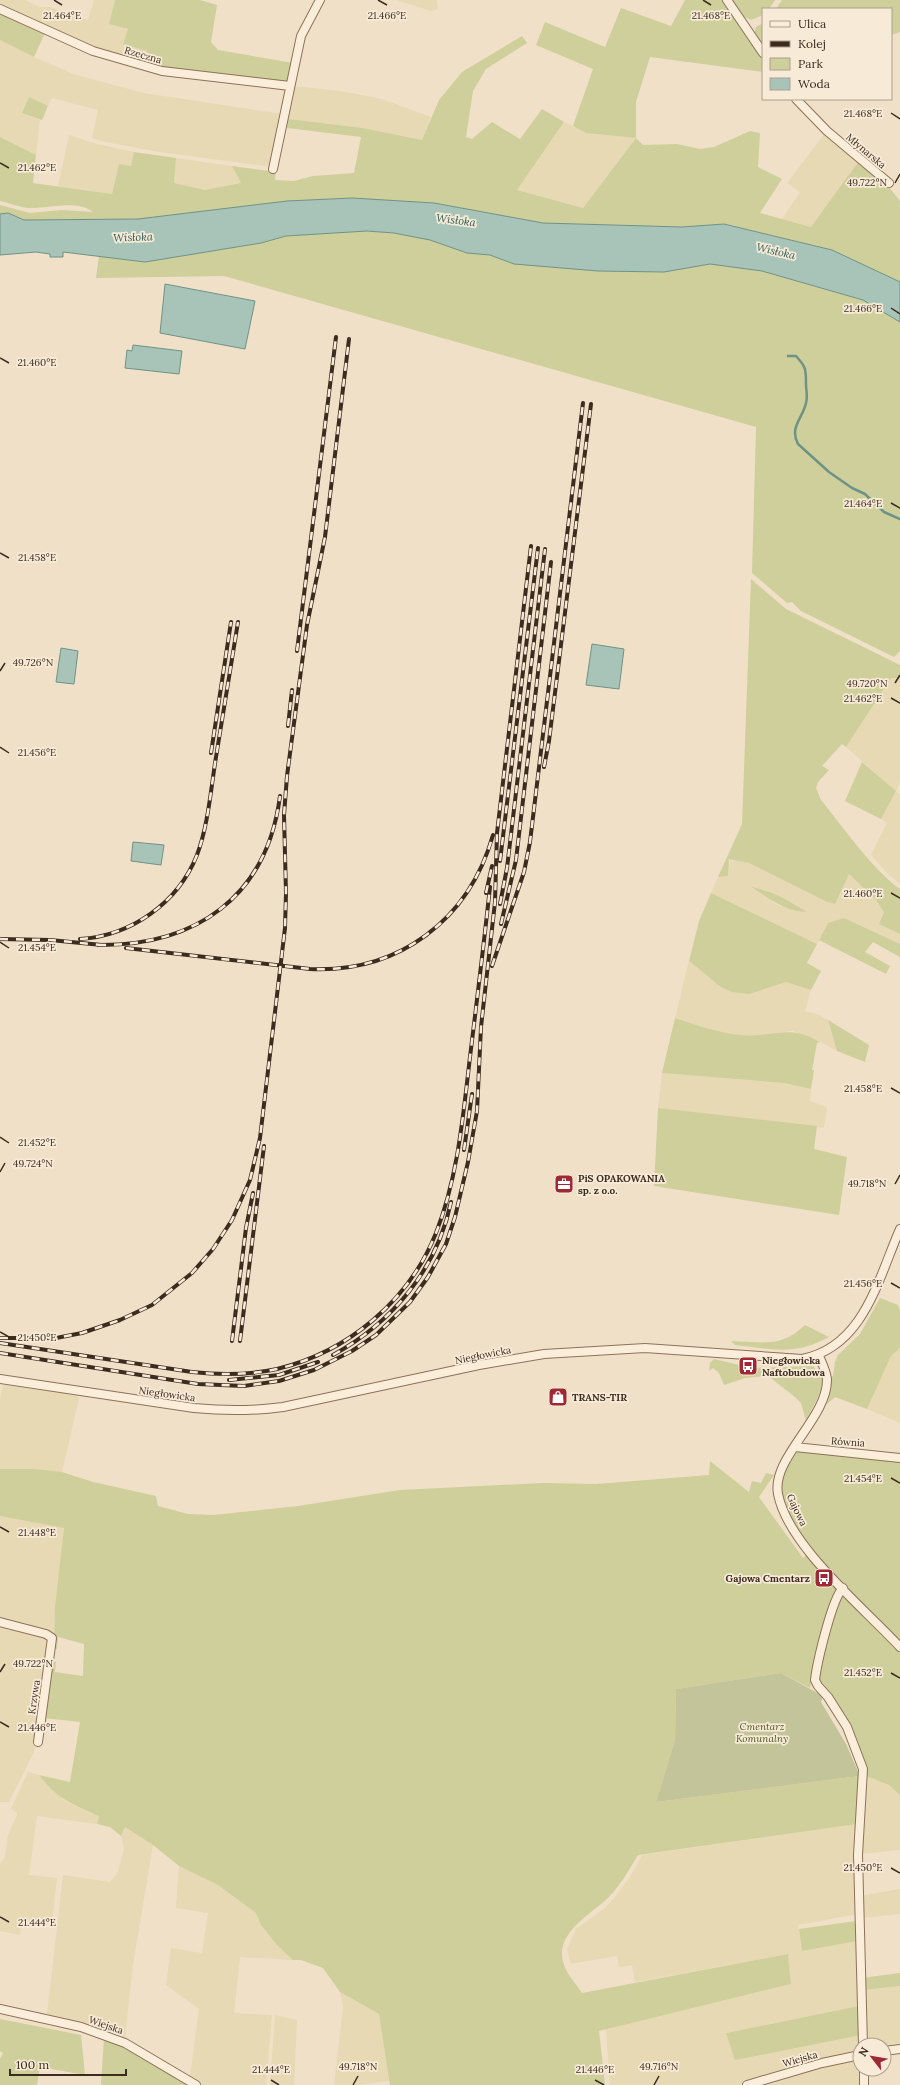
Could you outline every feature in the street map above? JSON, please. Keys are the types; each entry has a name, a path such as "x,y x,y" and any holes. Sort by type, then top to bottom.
{"street":[{"path":"274,169 283,131 290,86 301,36 320,0"},
{"path":"727,0 762,52"},
{"name":"Rzeczna","path":"0,9 93,51 162,71 290,86"},
{"name":"Młynarska","path":"797,100 827,131 889,183"},
{"name":"Niegłowicka","path":"0,1380 222,1411 256,1410 283,1407 479,1365 544,1354 645,1348 781,1359 802,1359 819,1356 844,1338 860,1320 870,1302 900,1229"},
{"name":"Gajowa","path":"819,1356 826,1376 825,1393 779,1476 778,1489 781,1503 798,1536 843,1588 900,1647"},
{"name":"Równia","path":"796,1447 900,1458"},
{"path":"843,1588 837,1595 826,1630 816,1677 816,1684 846,1727 863,1769 858,1855 864,2037"},
{"name":"Krzywa","path":"0,1622 46,1634 52,1638 38,1742"},
{"name":"Wiejska","path":"0,2009 81,2027 125,2043 196,2085"},
{"name":"Wiejska","path":"747,2085 822,2063 852,2057"}],"shaded area":[{"path":"0,0 25,0 40,7 50,7 88,20 94,0 115,0 109,24 128,29 124,44 147,51 143,64 102,51 0,7"},
{"path":"396,0 437,0 438,9 431,11"},
{"path":"0,40 34,57 76,75 144,93 282,114 273,161 266,166 159,152 106,142 92,138 98,110 52,98 48,106 29,97 22,113 40,120 36,155 0,137"},
{"path":"293,86 341,91 382,99 431,117 422,140 363,128 288,119"},
{"path":"564,122 586,133 636,138 583,208 517,190"},
{"path":"825,133 859,161 812,227 782,219 800,192 787,183"},
{"path":"69,135 97,144 134,152 131,166 119,164 112,194 58,186"},
{"path":"176,158 232,166 242,183 205,190 174,183"},
{"path":"891,678 900,678 900,783 896,791 846,747"},
{"path":"896,791 900,794 900,884 889,875 871,855 887,823 881,819"},
{"path":"730,860 749,863 827,902 835,904 849,874 876,900 884,912 879,924 900,934 900,944 844,918 828,923 817,944 711,893 718,877 728,876","holes":["752,888 763,889 795,904 806,912 779,906"]},
{"path":"689,961 708,977 764,989 786,982 811,990 805,1011 819,1015 828,1020 837,1051 812,1037 792,1031 756,1036 722,1033 675,1018"},
{"path":"662,1073 784,1083 811,1089 810,1101 827,1107 824,1128 658,1108"},
{"path":"900,1348 900,1423 867,1409 891,1356"},
{"path":"3,1385 76,1395 79,1398 62,1472 36,1469 0,1469 0,1398"},
{"path":"0,1516 64,1528 54,1633 0,1620"},
{"path":"0,1624 50,1638 34,1752 9,1802 0,1802"},
{"path":"28,1772 39,1775 48,1786 66,1802 99,1816 97,1824 37,1816 29,1875 57,1878 52,1923 21,1920 20,1935 0,1931 0,1864 5,1856 8,1835 17,1815 17,1813 11,1809"},
{"path":"866,1776 889,1785 900,1795 900,1850 860,1854"},
{"path":"857,1824 857,1914 798,1925 802,1951 857,1941 859,2006 726,2033 830,2040 861,2035 861,2037 852,2037 852,2055 739,2085 610,2085 606,2029 791,1984 788,1954 635,1982 632,1965 619,1967 617,1956 571,1964 567,1949 576,1929 605,1908 615,1897 630,1877 642,1855"},
{"path":"125,1827 153,1845 133,1965 125,2037 47,2014 63,1875 110,1882 117,1874 124,1850 121,1836"},
{"path":"179,1866 218,1885 256,1913 261,1925 277,1945 293,1960 240,1957 234,2013 272,2015 266,2085 202,2085 190,2076 199,2009 166,1985 171,1948 202,1953 208,1913 176,1908"},
{"path":"900,1889 900,1914 861,1918 860,1896"},
{"path":"900,1986 900,2047 892,2048 892,2037 866,2037 864,1990"},
{"path":"340,1992 379,2014 390,2081 357,2085 334,2085 343,2007"},
{"path":"275,2015 297,2020 294,2085 270,2085"},
{"path":"852,2060 852,2077 861,2077 861,2085 757,2085 820,2066"}],"green space":[{"path":"115,0 200,0 217,5 211,42 218,50 293,63 289,81 284,83 173,70 143,64 147,51 123,44 128,29 109,24"},
{"path":"685,0 722,0 762,56 762,72 650,57 636,102 636,138 586,133 573,126 593,69 536,45 545,22 605,47 621,8 671,26"},
{"path":"730,0 775,0 770,8 762,8 762,15 751,20 742,16"},
{"path":"782,0 900,0 900,32 892,35 892,8 777,8"},
{"path":"0,13 45,33 34,57 0,40"},
{"path":"762,24 762,45 754,33 756,27"},
{"path":"522,36 527,43 486,69 473,91 466,137 472,139 492,122 520,139 542,109 564,122 517,190 583,208 636,138 643,145 677,144 700,149 714,147 750,131 760,133 758,167 782,179 760,213 811,227 859,161 888,186 900,201 900,282 832,250 725,224 682,227 543,223 434,203 352,198 287,201 138,219 24,220 8,213 0,214 0,205 30,213 61,210 93,212 79,206 70,205 28,208 0,201 0,137 36,155 33,183 112,194 119,164 131,166 134,152 176,158 174,183 205,190 241,183 232,166 276,172 275,180 294,181 313,176 354,173 361,137 287,128 288,119 363,128 422,140 439,100 462,72"},
{"path":"29,97 48,106 42,120 22,113"},
{"path":"367,231 394,233 430,240 467,253 490,255 514,264 598,271 664,272 710,264 762,271 863,300 900,322 900,651 894,657 801,611 792,602 787,603 752,573 756,427 224,276 96,278 99,256 145,262 261,243 286,236"},
{"path":"751,579 786,609 900,665 900,678 891,678 846,747 842,744 822,766 829,770 818,782 816,788 821,800 859,848 879,871 900,889 900,934 879,924 884,912 876,900 849,874 835,904 827,902 749,863 728,859 728,876 718,877 742,824"},
{"path":"862,762 896,791 881,819 845,801"},
{"path":"751,887 773,893 807,912 784,907"},
{"path":"711,893 817,944 807,963 821,971 811,990 786,982 749,994 732,992 721,987 689,961 699,921"},
{"path":"844,918 900,944 900,957 873,942 865,952 890,966 886,974 819,940 828,923"},
{"path":"675,1018 732,1034 762,1035 790,1032 809,1036 820,1042 817,1043 812,1070 814,1070 811,1089 784,1083 662,1073"},
{"path":"828,1020 869,1045 865,1062 837,1051"},
{"path":"658,1108 817,1126 814,1149 847,1157 839,1215 654,1186"},
{"path":"880,1298 898,1305 900,1311 900,1348 891,1356 867,1409 835,1397 827,1404 831,1377 833,1376 835,1362 838,1355 860,1334"},
{"path":"805,1325 829,1337 805,1347 783,1350 735,1345 731,1341 771,1342 788,1337"},
{"path":"714,1359 752,1368 813,1366 823,1378 821,1391 806,1421 801,1403 768,1376 745,1378 724,1385 719,1373 713,1368 709,1371 710,1363"},
{"path":"797,1451 900,1460 900,1640 847,1588 827,1566 808,1543 793,1521 784,1500 782,1481 786,1469"},
{"path":"710,1461 749,1492 752,1481 761,1483 766,1473 774,1475 759,1497 803,1558 807,1554 836,1587 836,1592 810,1688 781,1673 676,1689 675,1740 656,1802 860,1776 857,1824 638,1855 624,1878 608,1898 575,1926 568,1935 564,1944 562,1954 565,1968 582,1993 788,1954 791,1984 599,2031 605,2085 390,2085 379,2014 340,1992 323,1968 301,1960 293,1960 277,1945 261,1925 256,1913 218,1885 179,1866 153,1845 125,1827 121,1836 110,1827 97,1824 99,1816 66,1800 52,1790 39,1775 70,1782 80,1722 44,1718 52,1661 56,1662 55,1672 83,1676 84,1644 58,1637 57,1649 54,1649 55,1607 64,1528 0,1516 0,1469 36,1469 62,1472 93,1482 156,1496 158,1506 188,1514 214,1515 298,1506 400,1490 543,1483 596,1484 709,1475"},
{"path":"841,1593 900,1652 900,1795 889,1785 866,1776 865,1766 819,1679 825,1641"},
{"name":"Cmentarz Komunalny","path":"781,1673 823,1696 821,1702 846,1744 860,1776 656,1802 675,1740 676,1689"},
{"path":"856,1921 857,1941 802,1951 799,1929"},
{"path":"900,1973 900,1986 864,1990 862,1978"},
{"path":"859,2006 861,2035 735,2060 726,2033"},
{"path":"0,2019 81,2035 85,2075 40,2067 37,2085 0,2085 0,2059 3,2053 0,2051"},
{"path":"104,2038 122,2043 191,2085 101,2085"}],"water":[{"name":"Wisłoka","path":"352,198 434,203 543,223 682,227 724,224 832,250 900,282 900,322 863,300 762,271 710,264 664,272 598,271 514,264 490,255 467,253 430,240 394,233 367,231 286,236 261,243 145,262 63,252 63,257 50,257 50,254 36,252 0,255 0,214 8,213 24,220 138,219 287,201"},
{"path":"165,284 255,301 245,349 160,333"},
{"path":"133,345 182,351 179,374 125,368 127,350 132,351"},
{"path":"592,644 624,649 619,689 586,685"},
{"path":"61,648 78,651 74,684 56,682"},
{"path":"133,842 164,845 161,865 131,861"}],"waterway":[{"path":"788,356 796,356 804,366 805,371 807,400 796,428 795,433 798,444 829,472 852,488 865,494 884,512 900,519"}],"railway":[{"path":"297,651 336,337"},
{"path":"0,1338 56,1338 82,1333 120,1320 152,1305 192,1273 213,1249 232,1220 250,1180 260,1138 285,928 286,893 284,815 287,776 307,625 325,537 349,339"},
{"path":"492,966 524,872 530,842 583,403"},
{"path":"544,767 549,741 591,404"},
{"path":"0,1353 198,1384 244,1386 279,1381 314,1370 352,1351 376,1335 410,1302 428,1277 446,1244 455,1217 468,1162 477,1111 481,1027 495,902 497,833 531,546"},
{"path":"500,861 538,548"},
{"path":"500,904 507,868 545,549"},
{"path":"501,924 516,860 551,562"},
{"path":"211,753 231,622"},
{"path":"80,939 99,936 134,924 165,902 178,888 189,872 201,843 207,817 238,622"},
{"path":"288,726 292,690"},
{"path":"98,945 133,943 166,936 195,925 221,909 243,888 260,862 272,831 280,796"},
{"path":"126,948 310,969 342,968 373,962 401,951 426,935 448,916 467,892 482,865 493,835"},
{"path":"486,893 492,866"},
{"path":"0,1343 192,1372 213,1374 245,1373 277,1369 303,1361 328,1350 373,1320 393,1301 410,1281 424,1258 436,1233 450,1190 462,1124 490,887"},
{"path":"0,939 50,940 102,945"},
{"path":"464,1150 472,1094"},
{"path":"240,1341 264,1146"},
{"path":"232,1341 246,1228 253,1193"},
{"path":"333,1355 355,1342 375,1327 393,1310 409,1291 435,1250 451,1202"},
{"path":"229,1380 279,1375 318,1362"}],"place":[{"name":"PiS OPAKOWANIA sp. z o.o.","path":"564,1184"},
{"name":"Niegłowicka Naftobudowa","path":"748,1366"},
{"name":"TRANS-TIR","path":"558,1397"},
{"name":"Gajowa Cmentarz","path":"824,1578"}]}
